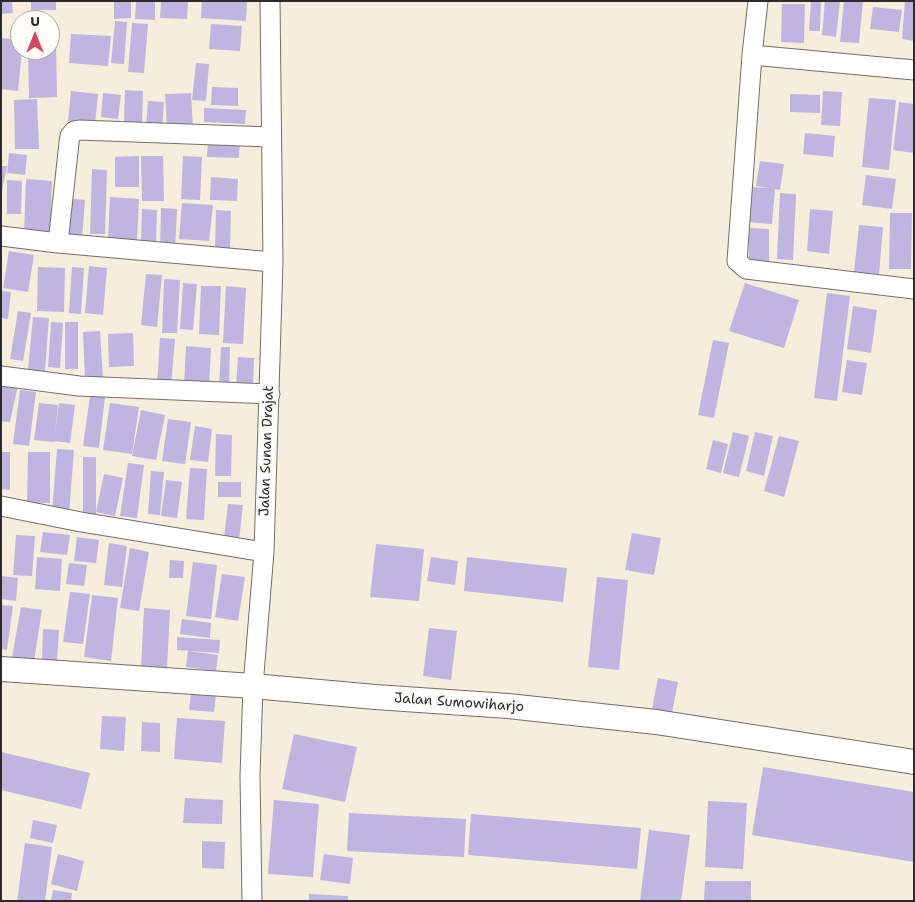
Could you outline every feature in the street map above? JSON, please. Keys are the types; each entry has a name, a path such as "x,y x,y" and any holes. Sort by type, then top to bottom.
{"street":[{"name":"Jalan Sunan Drajat","path":"252,901 250,776 254,686 264,552 273,262 270,137 270,1"},
{"path":"758,1 752,55 737,261 746,269 914,289"},
{"path":"752,55 914,70"},
{"path":"58,243 68,142 71,133 75,130 270,137"},
{"path":"1,236 58,243 273,262"},
{"path":"1,376 79,386 270,394"},
{"path":"1,506 81,522 264,552"},
{"name":"Jalan Sumowiharjo","path":"1,669 508,706 656,722 914,762"}],"building":[{"path":"1,1 12,1 13,10 10,10 10,13 1,14"},
{"path":"31,1 56,1 56,10 31,10"},
{"path":"114,1 131,1 131,18 114,19"},
{"path":"136,1 155,1 155,20 135,19"},
{"path":"161,1 188,1 187,19 160,18"},
{"path":"202,1 247,1 246,21 201,18"},
{"path":"811,1 821,1 820,31 809,31"},
{"path":"825,1 840,1 836,37 822,35"},
{"path":"844,1 863,1 859,43 840,42"},
{"path":"905,1 914,1 914,41 902,39"},
{"path":"782,4 805,4 804,43 781,42"},
{"path":"873,7 902,10 899,32 870,29"},
{"path":"115,21 127,22 124,64 111,63"},
{"path":"132,23 148,24 144,73 128,72"},
{"path":"211,24 242,26 240,51 209,49"},
{"path":"71,34 111,36 108,66 69,63"},
{"path":"1,38 10,39 10,60 21,60 18,91 1,89"},
{"path":"28,60 56,60 57,97 29,98"},
{"path":"196,63 209,64 206,101 192,100"},
{"path":"212,87 238,88 238,106 211,105"},
{"path":"125,90 143,91 142,123 124,123"},
{"path":"71,91 98,94 95,124 68,121"},
{"path":"823,91 842,92 840,126 821,125"},
{"path":"103,93 121,95 118,119 101,117"},
{"path":"191,93 193,128 167,129 165,94"},
{"path":"790,94 820,95 820,113 790,112"},
{"path":"869,98 896,100 889,170 862,167"},
{"path":"37,99 39,149 15,149 14,100"},
{"path":"148,101 164,102 162,129 146,128"},
{"path":"899,102 914,104 914,153 893,150"},
{"path":"204,108 246,110 245,124 204,122"},
{"path":"805,133 835,136 833,157 803,154"},
{"path":"208,139 240,141 239,158 207,157"},
{"path":"9,153 27,155 25,175 7,173"},
{"path":"139,156 139,187 115,187 115,157"},
{"path":"141,156 163,156 164,201 142,201"},
{"path":"183,156 202,157 200,200 181,199"},
{"path":"760,161 784,164 780,190 775,189 772,224 747,222 750,187 771,188 756,186"},
{"path":"1,166 7,166 2,191 1,191"},
{"path":"92,169 107,170 105,234 90,234"},
{"path":"866,175 896,179 892,209 862,205"},
{"path":"211,177 238,179 237,201 210,200"},
{"path":"26,179 52,181 50,235 24,234"},
{"path":"7,180 22,181 21,214 7,214"},
{"path":"780,193 796,194 793,260 777,259"},
{"path":"110,197 139,199 137,241 108,239"},
{"path":"66,198 85,200 82,239 62,237"},
{"path":"182,203 213,205 209,241 179,239"},
{"path":"161,208 177,209 175,249 160,249"},
{"path":"142,209 157,210 156,245 141,245"},
{"path":"810,209 833,211 829,254 807,251"},
{"path":"216,210 231,211 230,249 215,249"},
{"path":"890,213 912,213 911,269 889,269"},
{"path":"859,225 883,227 879,274 854,272"},
{"path":"749,228 769,229 769,264 749,264"},
{"path":"9,251 34,255 28,292 3,288"},
{"path":"89,266 107,268 103,315 85,313"},
{"path":"38,267 65,268 64,312 37,311"},
{"path":"72,267 84,268 81,314 69,313"},
{"path":"146,274 162,275 157,327 141,325"},
{"path":"164,279 180,280 177,333 162,333"},
{"path":"183,283 197,284 193,330 180,329"},
{"path":"745,283 799,300 784,348 729,331"},
{"path":"201,286 221,286 219,335 199,334"},
{"path":"226,286 246,288 243,344 223,343"},
{"path":"1,291 11,292 8,319 1,318"},
{"path":"827,293 850,296 837,401 814,398"},
{"path":"853,306 877,310 871,353 847,349"},
{"path":"18,311 31,313 23,361 10,359"},
{"path":"33,317 49,318 45,371 28,370"},
{"path":"51,322 63,323 60,368 48,367"},
{"path":"65,322 78,322 78,369 65,369"},
{"path":"100,331 103,378 85,379 83,332"},
{"path":"133,333 134,366 109,367 108,334"},
{"path":"160,338 175,339 171,386 157,385"},
{"path":"713,340 729,343 714,418 698,415"},
{"path":"186,346 211,348 209,387 184,386"},
{"path":"221,347 230,347 229,389 219,389"},
{"path":"238,357 254,358 253,386 236,385"},
{"path":"847,360 867,363 862,395 842,392"},
{"path":"1,382 18,385 10,422 1,421"},
{"path":"20,390 36,392 29,446 13,444"},
{"path":"90,396 105,397 99,448 83,446"},
{"path":"39,403 58,405 54,442 34,440"},
{"path":"59,403 75,405 70,443 54,441"},
{"path":"110,403 139,407 132,454 103,450"},
{"path":"141,410 165,415 156,460 132,456"},
{"path":"168,419 191,422 185,464 162,461"},
{"path":"195,426 212,429 208,462 190,460"},
{"path":"733,432 749,436 739,477 723,473"},
{"path":"755,432 773,436 764,476 746,471"},
{"path":"216,434 232,435 231,476 215,476"},
{"path":"779,436 799,441 784,497 764,491"},
{"path":"713,440 728,444 721,473 706,469"},
{"path":"57,449 74,450 69,514 52,512"},
{"path":"1,452 10,452 10,490 1,489"},
{"path":"28,452 50,452 50,503 27,503"},
{"path":"83,457 96,457 96,515 83,515"},
{"path":"128,463 144,465 137,518 120,516"},
{"path":"190,468 207,469 204,520 186,519"},
{"path":"151,471 164,472 160,515 148,514"},
{"path":"104,474 123,478 115,516 96,512"},
{"path":"166,480 182,482 177,518 161,516"},
{"path":"218,482 241,482 241,497 218,497"},
{"path":"228,504 243,505 239,540 224,538"},
{"path":"43,532 70,535 67,555 40,552"},
{"path":"632,533 661,538 654,575 625,570"},
{"path":"16,535 35,536 32,576 13,575"},
{"path":"77,537 99,540 96,563 74,561"},
{"path":"109,543 127,546 122,587 104,585"},
{"path":"376,544 424,549 419,601 370,597"},
{"path":"130,548 149,552 139,611 120,608"},
{"path":"37,557 62,559 60,591 35,589"},
{"path":"431,557 458,561 455,585 427,581"},
{"path":"467,557 567,568 563,602 464,591"},
{"path":"170,560 184,561 183,578 169,578"},
{"path":"193,562 217,565 211,619 186,616"},
{"path":"69,563 87,565 84,586 66,584"},
{"path":"222,574 245,577 238,621 215,617"},
{"path":"1,576 18,578 16,601 1,599"},
{"path":"597,577 628,580 619,670 588,667"},
{"path":"70,592 90,594 83,644 63,642"},
{"path":"92,595 118,598 111,661 84,657"},
{"path":"1,605 13,606 7,650 1,649"},
{"path":"21,607 42,610 34,661 12,657"},
{"path":"144,608 170,610 167,669 141,668"},
{"path":"182,619 211,623 210,638 180,634"},
{"path":"429,628 457,631 451,680 423,676"},
{"path":"43,629 59,630 57,661 42,660"},
{"path":"177,637 220,640 219,653 177,650"},
{"path":"188,651 218,655 216,671 186,667"},
{"path":"658,678 678,682 672,713 652,709"},
{"path":"191,693 216,695 214,712 189,710"},
{"path":"102,716 126,717 124,751 100,749"},
{"path":"177,718 225,721 222,763 174,759"},
{"path":"142,722 160,723 160,752 141,751"},
{"path":"294,734 357,747 345,802 282,789"},
{"path":"1,752 90,773 81,809 1,790"},
{"path":"763,767 914,792 914,862 752,835"},
{"path":"185,798 223,800 222,824 183,823"},
{"path":"274,800 319,804 313,877 268,874"},
{"path":"708,801 747,803 743,869 705,867"},
{"path":"349,813 466,819 464,857 347,851"},
{"path":"471,814 641,828 637,869 468,855"},
{"path":"33,820 57,825 53,843 30,838"},
{"path":"649,830 690,835 681,901 640,901"},
{"path":"202,841 225,842 224,869 202,868"},
{"path":"25,843 52,847 45,901 17,901"},
{"path":"58,854 84,861 77,891 51,884"},
{"path":"324,854 353,858 350,884 320,880"},
{"path":"705,881 751,881 751,901 704,901"},
{"path":"53,890 72,893 71,901 51,901"},
{"path":"309,894 348,896 348,901 309,901"}]}
